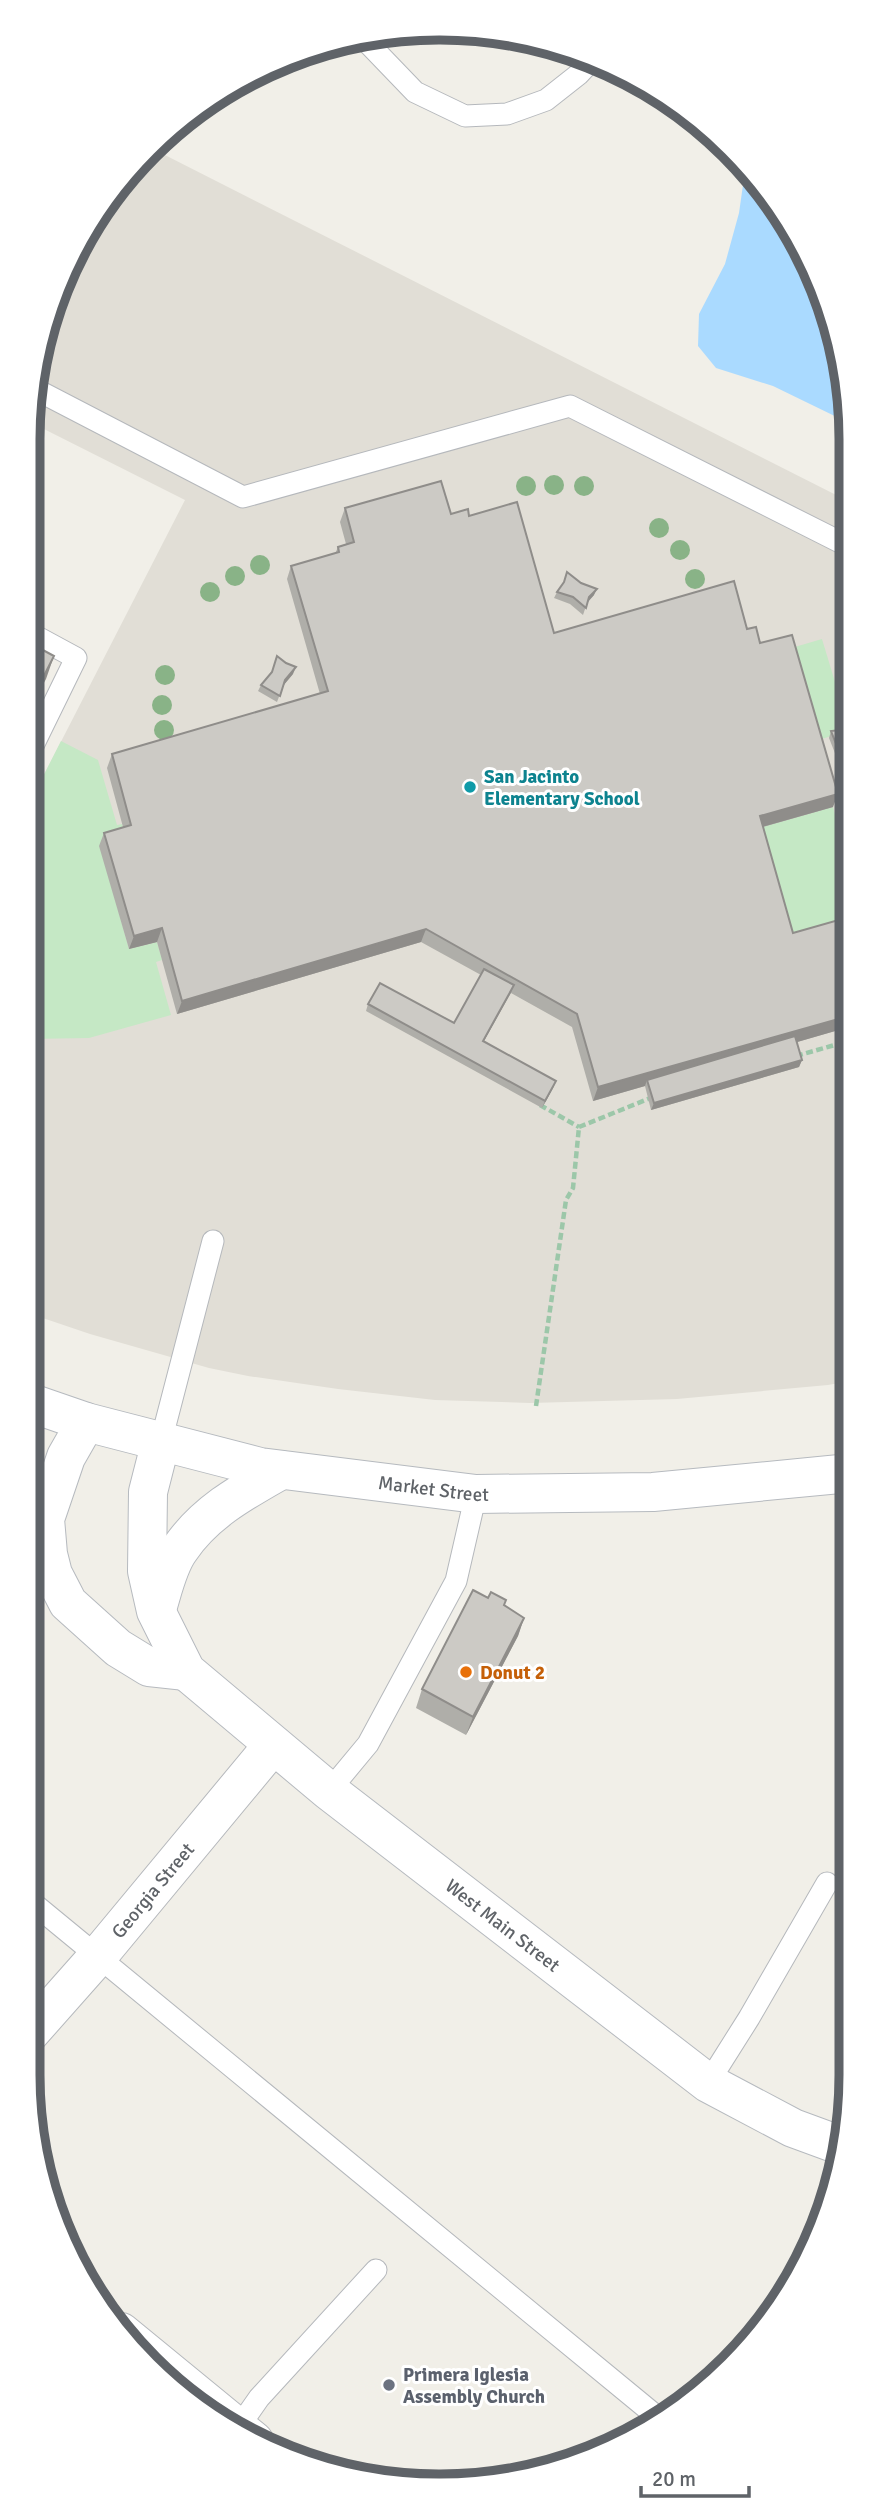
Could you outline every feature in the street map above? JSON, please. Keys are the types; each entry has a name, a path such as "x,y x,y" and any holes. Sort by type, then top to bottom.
{"main road":[{"name":"Market Street","path":"40,1406 86,1422 260,1467 476,1494 653,1492 839,1474"},
{"path":"68,1602 53,1574 45,1519 66,1457 86,1422"},
{"name":"West Main Street","path":"161,1441 148,1492 147,1571 156,1611 186,1671 329,1791 708,2083 793,2127 833,2142"},
{"path":"156,1611 178,1550 200,1524 232,1498 281,1469"},
{"path":"40,1580 118,1648 149,1667 186,1671"},
{"name":"Georgia Street","path":"40,2021 98,1956 273,1745"}],"lane":[{"path":"371,47 415,92 465,116 507,114 546,100 585,68"},
{"path":"43,393 243,497 570,407 839,542"},
{"path":"40,638 76,658 40,732"},
{"path":"161,1441 213,1241"},
{"path":"329,1791 368,1744 456,1581 476,1494"},
{"path":"708,2083 827,1883"},
{"path":"40,1909 651,2412"},
{"path":"243,2421 259,2398 376,2270"}],"path":[{"path":"785,1059 839,1044"},
{"path":"579,1127 657,1096"},
{"path":"534,1101 579,1127"},
{"path":"536,1406 566,1200 573,1188 579,1127"}],"shaded area":[{"path":"161,153 839,496 839,1383 677,1399 530,1403 435,1400 338,1389 209,1368 40,1317 40,783 185,500 40,427 44,387 54,336 61,311 81,263 123,196"}],"green space":[{"path":"822,639 839,695 839,734 815,741 788,649"},
{"path":"61,741 98,760 117,825 122,824 126,838 100,846 129,949 157,942 162,960 156,962 171,1015 89,1038 40,1039 40,782"},
{"path":"833,807 839,829 839,932 789,946 755,829"}],"water":[{"path":"743,185 748,187 756,196 798,263 818,311 825,336 838,418 773,386 716,368 698,346 699,314 725,264 739,213"}],"building":[{"name":"San Jacinto Elementary School","path":"441,481 451,514 468,509 469,516 517,502 554,633 734,581 747,629 756,627 760,643 792,635 838,794 760,816 793,933 839,920 839,1019 598,1087 577,1014 426,929 182,1001 162,928 134,936 104,833 131,825 112,754 328,691 291,566 339,552 338,547 354,542 345,508"},
{"path":"567,572 581,583 597,589 589,597 586,608 573,597 557,592"},
{"path":"40,648 54,656 40,683"},
{"path":"277,656 296,667 285,680 280,696 261,685 272,672"},
{"path":"839,730 839,751 831,731"},
{"path":"484,969 514,985 483,1041 556,1081 545,1101 368,1004 380,983 454,1023"},
{"path":"795,1036 802,1060 654,1103 647,1080"},
{"name":"Donut 2","path":"473,1590 488,1598 491,1592 506,1600 504,1605 524,1618 473,1717 422,1689"}],"place":[{"name":"San Jacinto Elementary School","path":"470,787"},
{"name":"Donut 2","path":"466,1672"},
{"name":"Primera Iglesia Assembly Church","path":"389,2385"}]}
